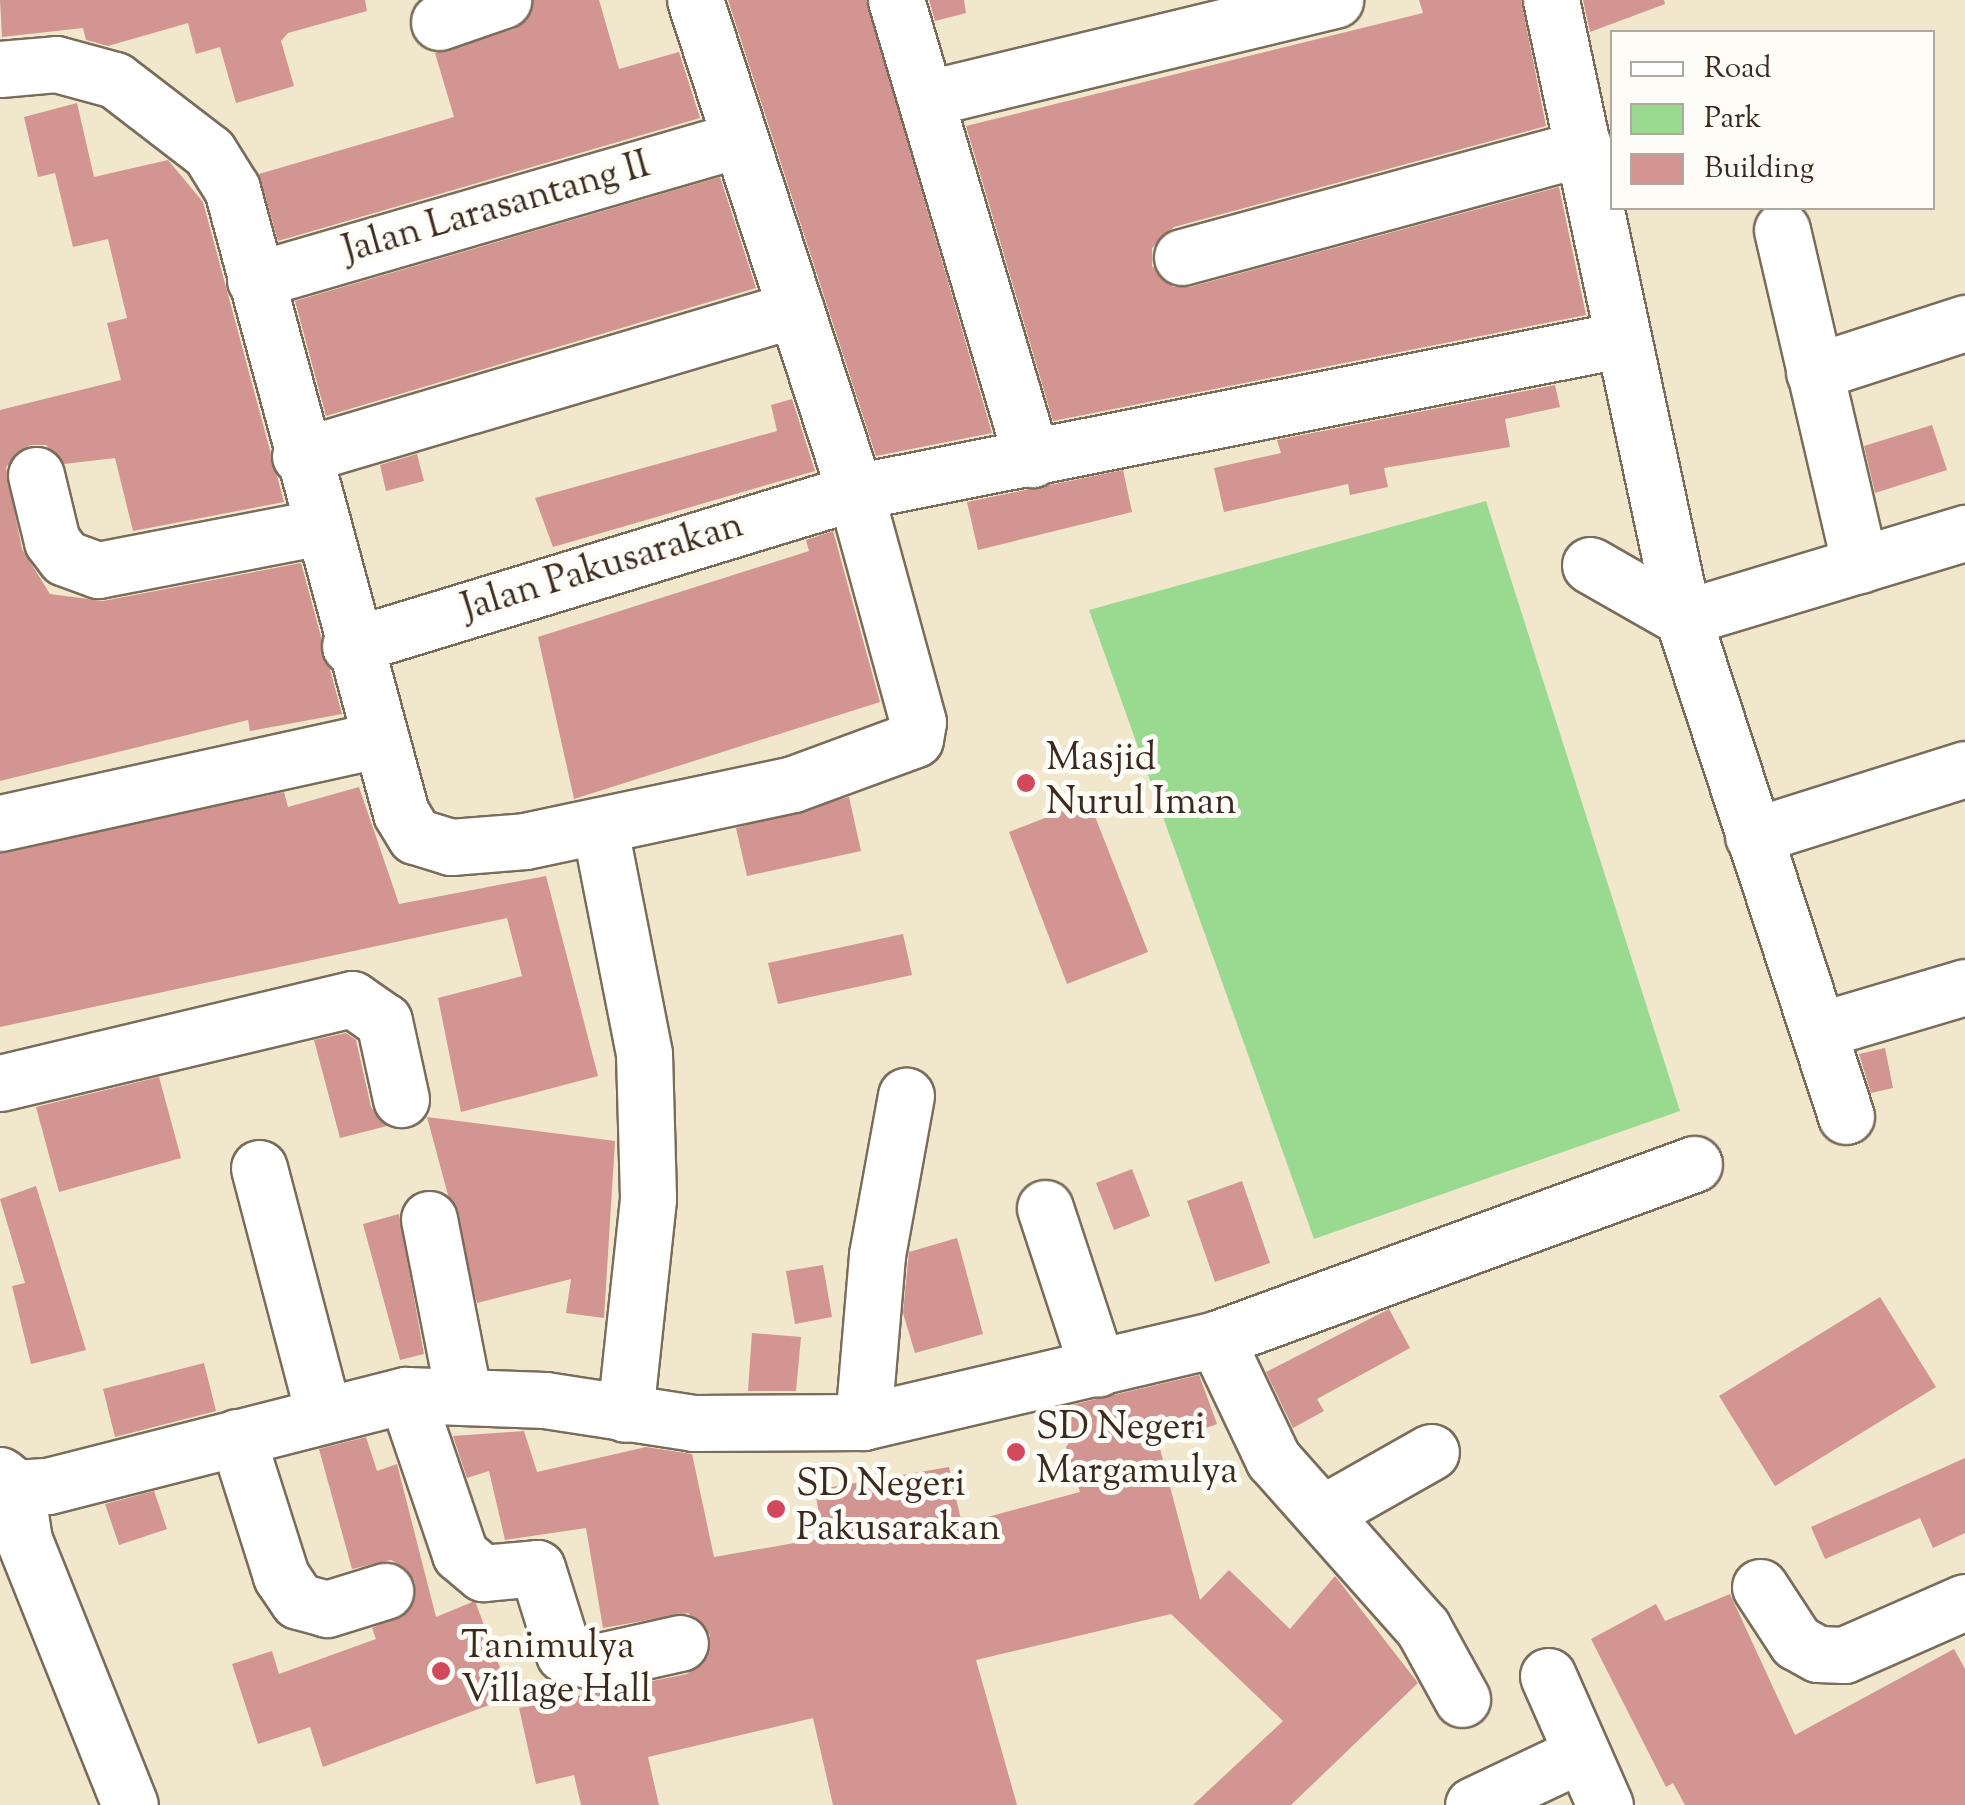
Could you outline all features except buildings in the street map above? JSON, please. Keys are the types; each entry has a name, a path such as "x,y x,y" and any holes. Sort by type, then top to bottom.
{"street":[{"path":"439,22 503,0"},
{"path":"0,70 56,64 115,80 160,107 232,189 317,528 377,740 415,836 451,847 581,832 793,784 915,739 918,722 855,492 695,0"},
{"path":"896,0 930,98 1032,459"},
{"path":"930,98 1336,0"},
{"path":"1551,0 1584,148 1619,340 1683,618 1846,1116"},
{"name":"Jalan Larasantang II","path":"255,280 740,139"},
{"path":"1182,257 1584,148"},
{"path":"1782,230 1860,565"},
{"path":"300,456 796,309"},
{"path":"1814,372 1965,324"},
{"name":"Jalan Pakusarakan","path":"350,646 855,492 1619,340"},
{"path":"36,475 52,541 65,558 98,570 317,528"},
{"path":"1665,539 1590,565 1683,618 1965,533"},
{"path":"0,823 377,740"},
{"path":"1753,836 1965,768"},
{"path":"581,832 610,1065 642,1114 648,1199 624,1414"},
{"path":"1820,1030 1965,987"},
{"path":"0,1084 352,999 384,1020 401,1099"},
{"path":"863,1422 877,1255 906,1096"},
{"path":"130,1805 24,1540 8,1482 237,1436 406,1395 464,1392 624,1414 863,1422 1216,1339 1694,1164"},
{"path":"259,1168 324,1415"},
{"path":"1044,1208 1098,1369"},
{"path":"429,1219 464,1392"},
{"path":"1216,1339 1260,1440 1423,1628 1462,1699"},
{"path":"406,1395 460,1554 484,1572 538,1568 564,1654 596,1662 680,1643"},
{"path":"237,1436 281,1576 298,1601 327,1608 385,1591"},
{"path":"1323,1513 1431,1452"},
{"path":"1760,1588 1796,1642 1818,1654 1844,1655 1965,1602"},
{"path":"1548,1676 1605,1805"},
{"path":"1473,1805 1582,1754"}],"green space":[{"path":"1486,501 1680,1111 1314,1239 1089,610"}],"place":[{"name":"Masjid Nurul Iman","path":"1026,783"},
{"name":"SD Negeri Margamulya","path":"1016,1452"},
{"name":"SD Negeri Pakusarakan","path":"776,1509"},
{"name":"Tanimulya Village Hall","path":"441,1671"}]}
